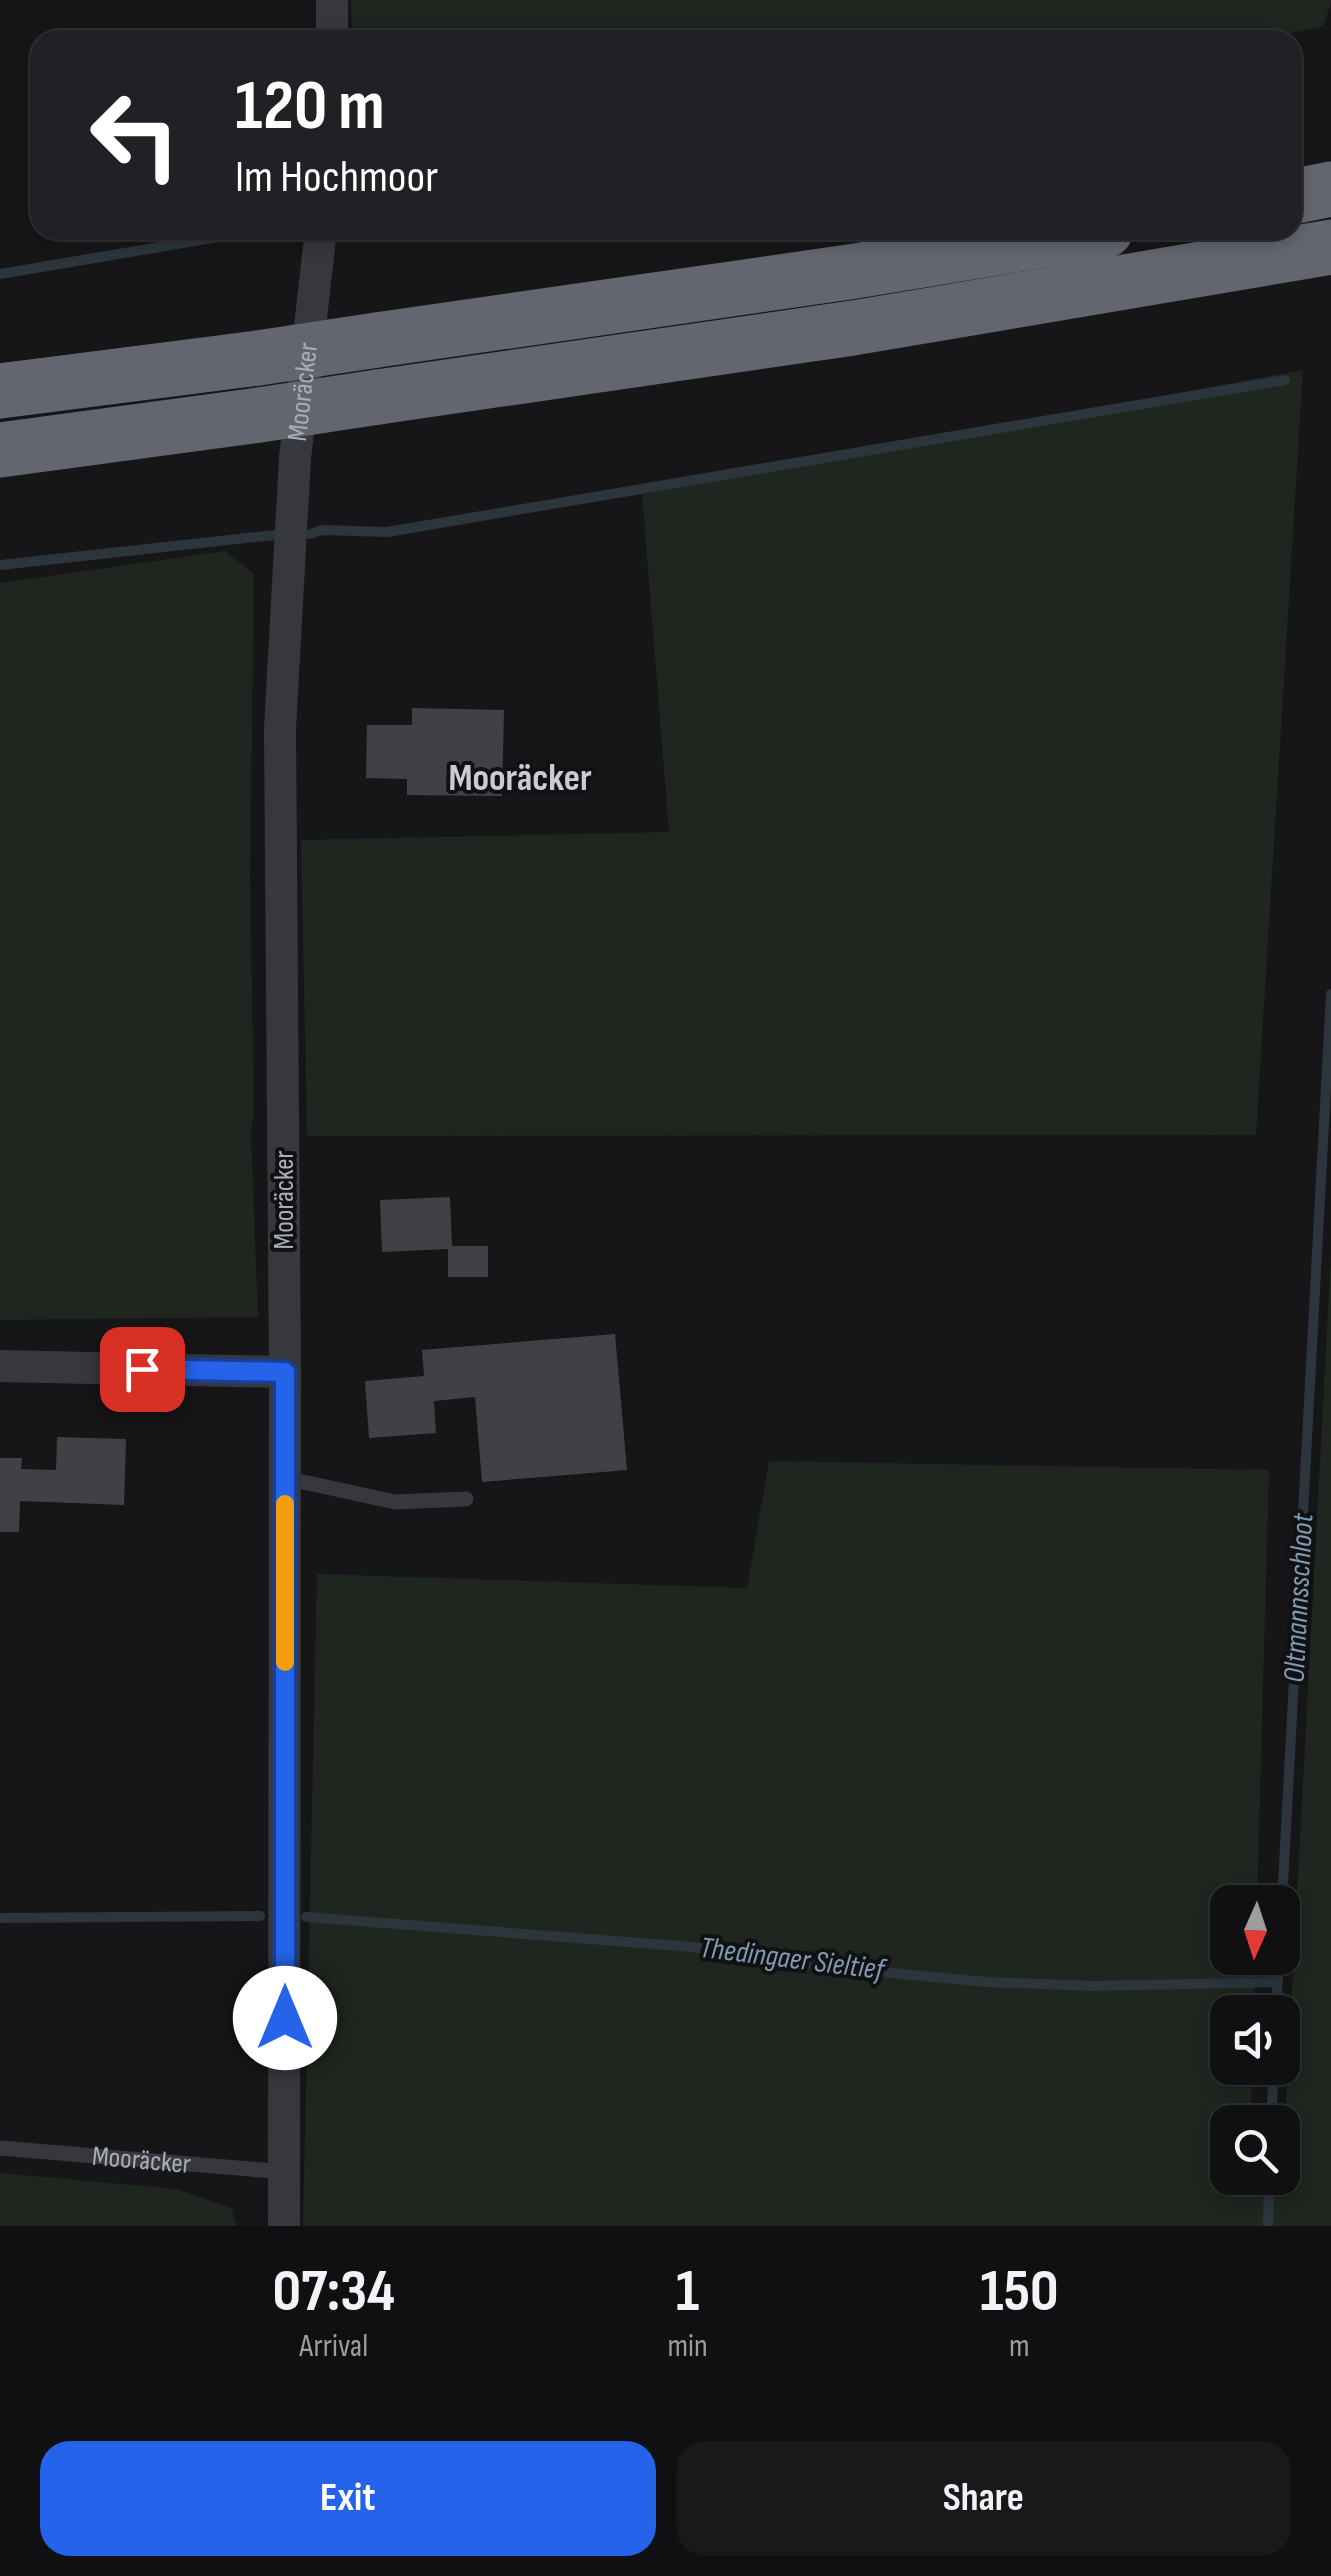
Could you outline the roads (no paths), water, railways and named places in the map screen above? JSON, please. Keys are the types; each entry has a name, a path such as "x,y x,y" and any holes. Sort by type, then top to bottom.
{"highway":[{"path":"1302,195 1331,189"},
{"path":"0,391 258,358 1044,240"},
{"path":"0,450 853,328 1331,248"}],"street":[{"path":"332,0 332,30"},
{"name":"Mooräcker","path":"284,2226 285,1372 280,730 295,458 320,240"},
{"path":"0,1366 285,1372"}],"lane":[{"path":"285,1478 395,1502 466,1499"},
{"name":"Mooräcker","path":"0,2148 285,2172"}],"waterway":[{"path":"0,274 201,240"},
{"path":"310,534 323,530 387,532 1285,380"},
{"path":"0,565 275,535"},
{"name":"Oltmannsschloot","path":"1283,1885 1331,994"},
{"name":"Thedingaer Sieltief","path":"0,1918 260,1916"},
{"name":"Thedingaer Sieltief","path":"306,1917 693,1947 858,1970 987,1982 1092,1986 1278,1982"},
{"name":"Oltmannsschloot","path":"1277,1995 1278,1975"},
{"name":"Oltmannsschloot","path":"1272,2105 1273,2085"},
{"name":"Oltmannsschloot","path":"1268,2226 1269,2195"}],"district":[{"name":"Mooräcker","path":"520,778"}]}
